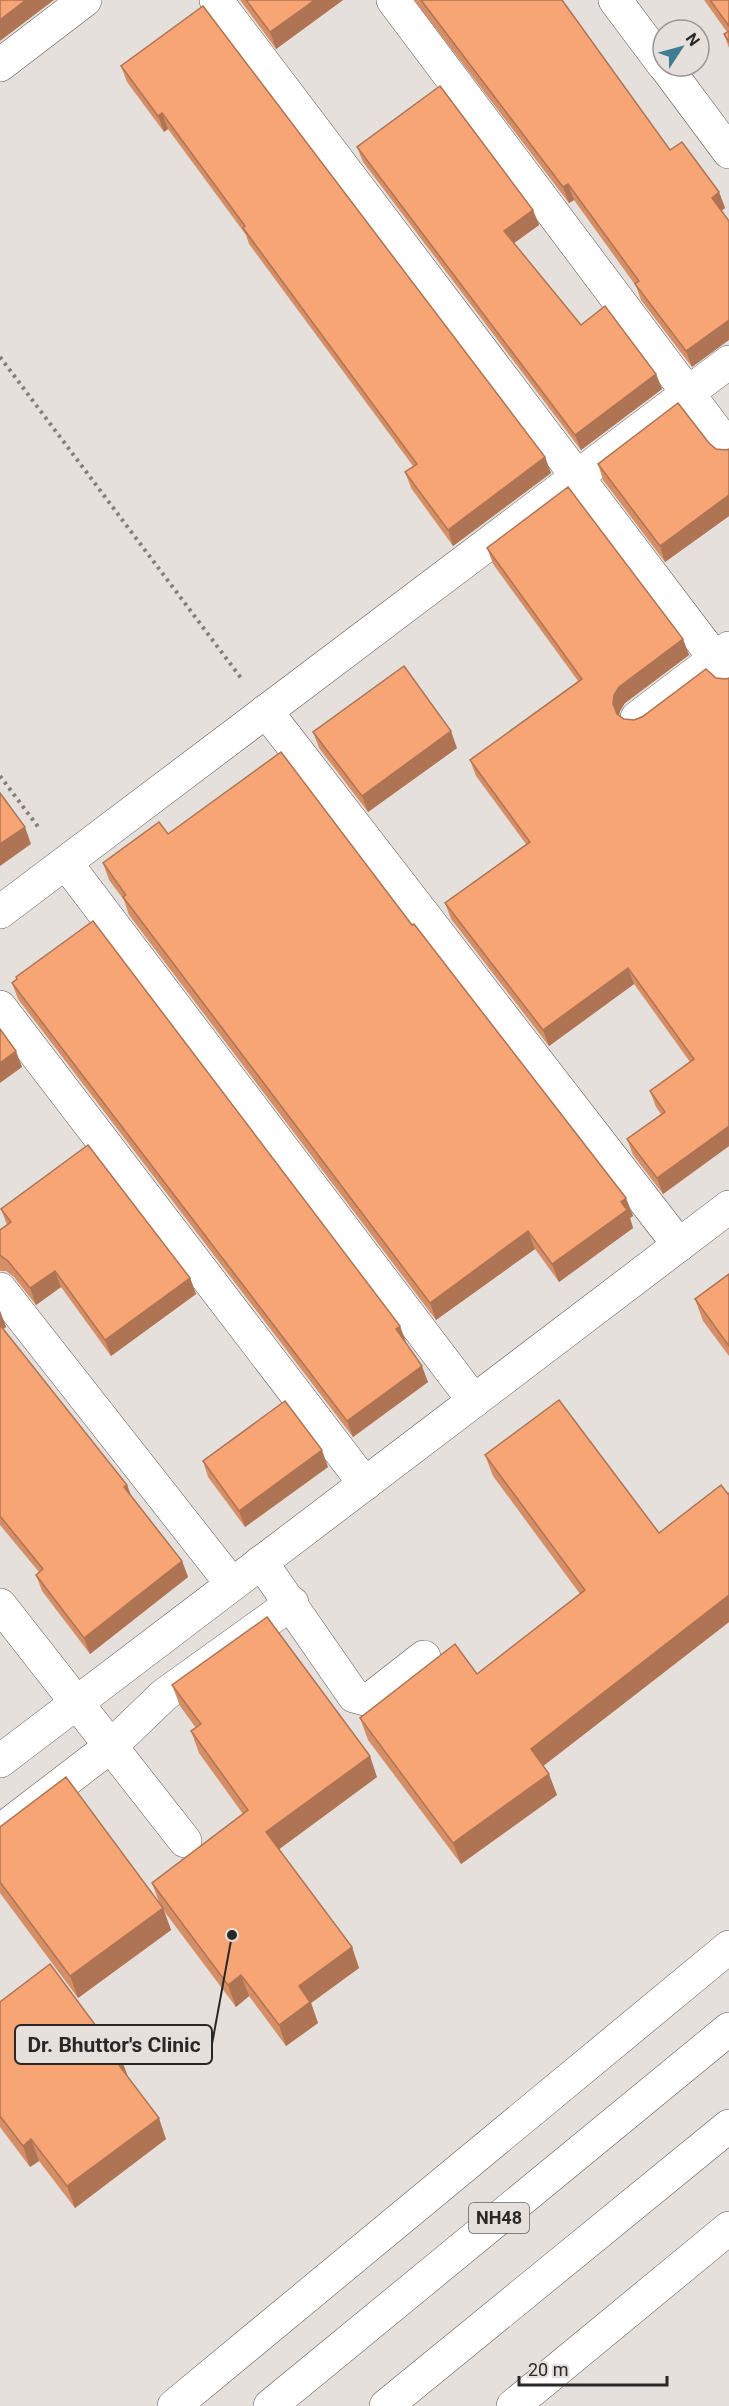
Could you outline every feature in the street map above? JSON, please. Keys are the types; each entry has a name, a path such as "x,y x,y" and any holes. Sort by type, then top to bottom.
{"main road":[{"path":"0,64 85,0"},
{"path":"216,0 578,478 724,661 637,718"},
{"path":"393,0 729,448"},
{"path":"615,0 651,48"},
{"path":"674,78 729,152"},
{"path":"0,912 729,362"},
{"path":"266,711 679,1245"},
{"path":"66,863 474,1401"},
{"path":"0,1007 365,1484"},
{"path":"0,1761 231,1583 729,1207"},
{"path":"0,1289 231,1583"},
{"path":"261,1562 292,1603 354,1696 369,1700 424,1657"},
{"path":"0,1831 111,1746 164,1695 292,1603"},
{"path":"0,1605 185,1841"},
{"path":"174,2406 729,1947"},
{"name":"NH48","path":"270,2406 729,2029"},
{"path":"386,2406 729,2126"},
{"path":"513,2406 729,2228"}],"path":[{"path":"0,357 266,711"},
{"path":"0,776 66,863"}],"building":[{"path":"0,0 26,0 0,20"},
{"path":"246,0 315,0 270,32"},
{"path":"421,0 562,0 670,150 682,142 719,192 712,198 729,221 729,320 686,351 635,284 639,281 568,184 563,187"},
{"path":"710,0 729,0 729,26"},
{"path":"203,6 545,457 448,530 405,472 417,464 243,228 245,226 162,113 158,116 121,66"},
{"path":"729,31 729,42 724,34"},
{"path":"440,86 533,210 504,231 581,325 605,306 656,374 575,435 357,147"},
{"path":"678,403 709,443 716,449 729,449 729,495 660,546 598,464"},
{"path":"568,487 683,639 619,687 614,695 613,704 617,714 624,719 634,720 642,717 706,669 716,678 729,678 729,1126 657,1178 627,1139 665,1112 650,1091 694,1059 628,968 543,1030 445,903 530,842 470,760 582,679 487,548"},
{"path":"404,666 451,731 362,796 313,732"},
{"path":"281,752 412,925 414,924 626,1198 621,1202 627,1210 552,1264 528,1231 430,1303 123,897 126,895 103,863 159,822 168,834"},
{"path":"0,793 25,827 0,844"},
{"path":"93,921 400,1326 396,1329 422,1366 347,1421 12,983 17,979 16,977"},
{"path":"0,1029 16,1051 0,1063"},
{"path":"88,1145 190,1278 105,1340 55,1271 30,1288 8,1261 0,1255 0,1230 11,1222 1,1209"},
{"path":"729,1274 729,1346 695,1299"},
{"path":"0,1325 127,1485 124,1487 182,1561 84,1638 36,1575 43,1569 0,1516"},
{"path":"559,1400 659,1533 721,1485 729,1493 729,1595 531,1749 549,1774 453,1843 360,1718 455,1644 477,1674 585,1590 485,1455"},
{"path":"285,1401 322,1450 239,1511 203,1461"},
{"path":"267,1617 370,1756 266,1832 352,1947 299,1986 310,2002 279,2025 241,1975 228,1985 152,1883 248,1810 191,1731 201,1724 172,1685"},
{"path":"66,1777 163,1908 70,1976 0,1882 0,1827"},
{"path":"50,1964 122,2061 118,2064 159,2118 67,2186 31,2139 23,2146 0,2116 0,2002"}],"place":[{"name":"Dr. Bhuttor's Clinic","path":"232,1935"}]}
